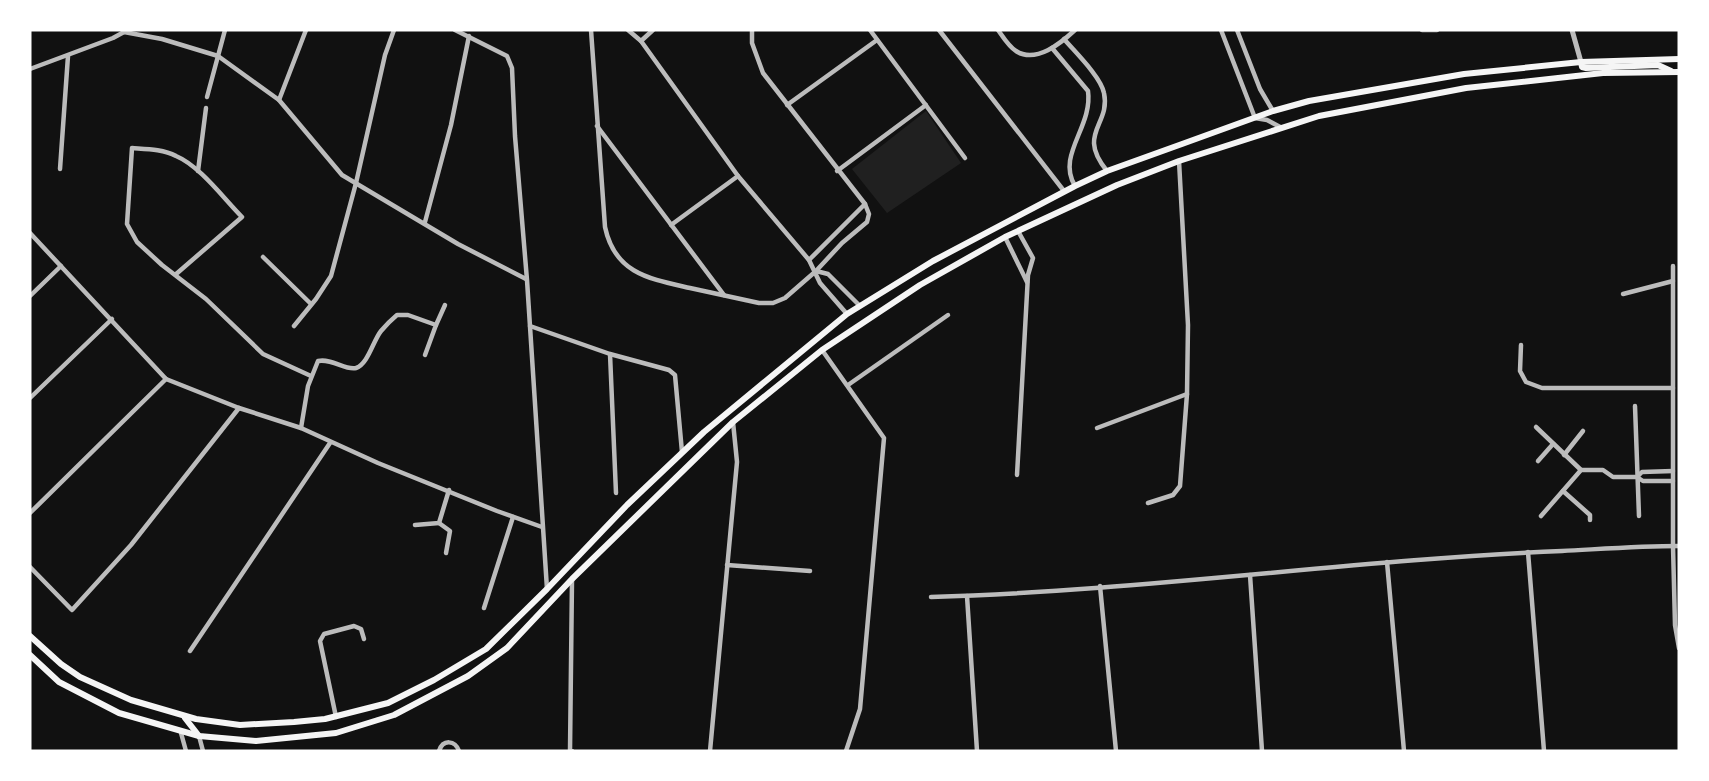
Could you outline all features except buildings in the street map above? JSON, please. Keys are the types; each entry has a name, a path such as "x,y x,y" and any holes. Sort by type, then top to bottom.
{"main road":[{"path":"30,636 80,677 131,700 189,718 240,724 294,722 336,717 388,703 486,649 682,452 847,314 933,261 1064,191 1107,171 1273,111 1308,102 1464,74 1581,62 1679,59"},
{"path":"1581,62 1586,68 1658,65 1676,72"},
{"path":"30,655 59,682 118,713 199,736 256,741 335,733 394,715 468,676 507,648 572,579 733,422 822,350 920,285 1005,237 1117,185 1319,116 1466,88 1602,73 1676,72"},
{"path":"1005,237 1002,230 1016,221 1016,218"},
{"path":"189,718 199,736"},
{"path":"181,733 182,723 189,718"}],"street":[{"path":"207,97 225,30"},
{"path":"279,100 306,30"},
{"path":"294,326 331,276 356,184 385,55 394,30"},
{"path":"455,30 507,56 512,68 547,589"},
{"path":"592,30 596,125 605,227 614,254 632,270 656,282 773,303 786,298 816,271 842,243 867,222 869,214 865,204 763,73 756,58 752,30"},
{"path":"628,30 641,41 737,176 809,260 820,283 847,314"},
{"path":"641,41 653,30"},
{"path":"870,30 965,158"},
{"path":"939,30 1064,191"},
{"path":"998,30 1014,51 1033,55 1052,48 1075,30"},
{"path":"1221,30 1255,118 1267,120 1282,128"},
{"path":"1422,30 1437,30"},
{"path":"1572,30 1581,62"},
{"path":"30,69 68,56 124,31 218,56 279,100 342,175 458,244 527,280"},
{"path":"1236,31 1261,91 1273,111"},
{"path":"425,222 451,125 469,36"},
{"path":"1064,39 1103,89 1104,104 1094,145 1095,156 1107,171"},
{"path":"787,105 877,40"},
{"path":"1052,48 1088,91 1088,115 1068,166 1069,176 1075,186"},
{"path":"60,169 68,56"},
{"path":"837,171 926,104"},
{"path":"198,172 206,108"},
{"path":"596,125 724,295"},
{"path":"176,275 242,217 198,172 177,156 159,150 132,148 127,224 137,242 176,275 206,299 264,354 311,376"},
{"path":"1148,503 1172,495 1180,486 1187,394 1188,325 1179,162"},
{"path":"671,225 737,176"},
{"path":"809,260 865,204"},
{"path":"1017,475 1027,283 1033,258 1018,231"},
{"path":"30,233 166,379 302,429 330,443 542,527"},
{"path":"1005,237 1027,283"},
{"path":"263,257 311,304"},
{"path":"30,296 61,266"},
{"path":"1673,266 1675,625 1679,648"},
{"path":"816,271 828,274 859,305"},
{"path":"1623,294 1673,281"},
{"path":"425,355 444,305"},
{"path":"302,429 311,376 318,361 331,360 357,368 363,363 379,333 397,315 408,315 436,325"},
{"path":"848,386 948,315"},
{"path":"30,398 112,319"},
{"path":"530,326 610,354 669,370 675,375 677,383 682,452"},
{"path":"1521,345 1520,371 1526,382 1542,388 1673,388"},
{"path":"822,350 884,438 860,709 846,751"},
{"path":"610,354 616,493"},
{"path":"30,513 166,379"},
{"path":"1097,428 1187,394"},
{"path":"1635,406 1639,516"},
{"path":"30,567 72,610 131,545 239,408"},
{"path":"710,751 737,462 733,422"},
{"path":"1536,427 1581,470 1603,470 1613,477 1637,477 1643,481 1673,481"},
{"path":"1564,455 1583,431"},
{"path":"190,651 330,443"},
{"path":"1538,461 1553,444"},
{"path":"1541,516 1581,470"},
{"path":"1637,477 1643,472 1673,471"},
{"path":"439,523 449,491"},
{"path":"1563,491 1590,515 1590,520"},
{"path":"484,608 513,517"},
{"path":"415,525 439,523 450,531 446,553"},
{"path":"930,597 1528,552 1676,546"},
{"path":"1528,552 1544,751"},
{"path":"1387,562 1404,751"},
{"path":"727,565 810,571"},
{"path":"1250,575 1262,751"},
{"path":"572,579 572,751"},
{"path":"1100,586 1116,751"},
{"path":"967,596 977,751"},
{"path":"336,717 320,641 324,634 354,626 361,629 364,639"},
{"path":"181,733 187,751"},
{"path":"199,736 203,751"},
{"path":"439,751 446,743 452,742 459,751"}],"shaded area":[{"path":"926,111 961,163 887,213 852,169"}]}
